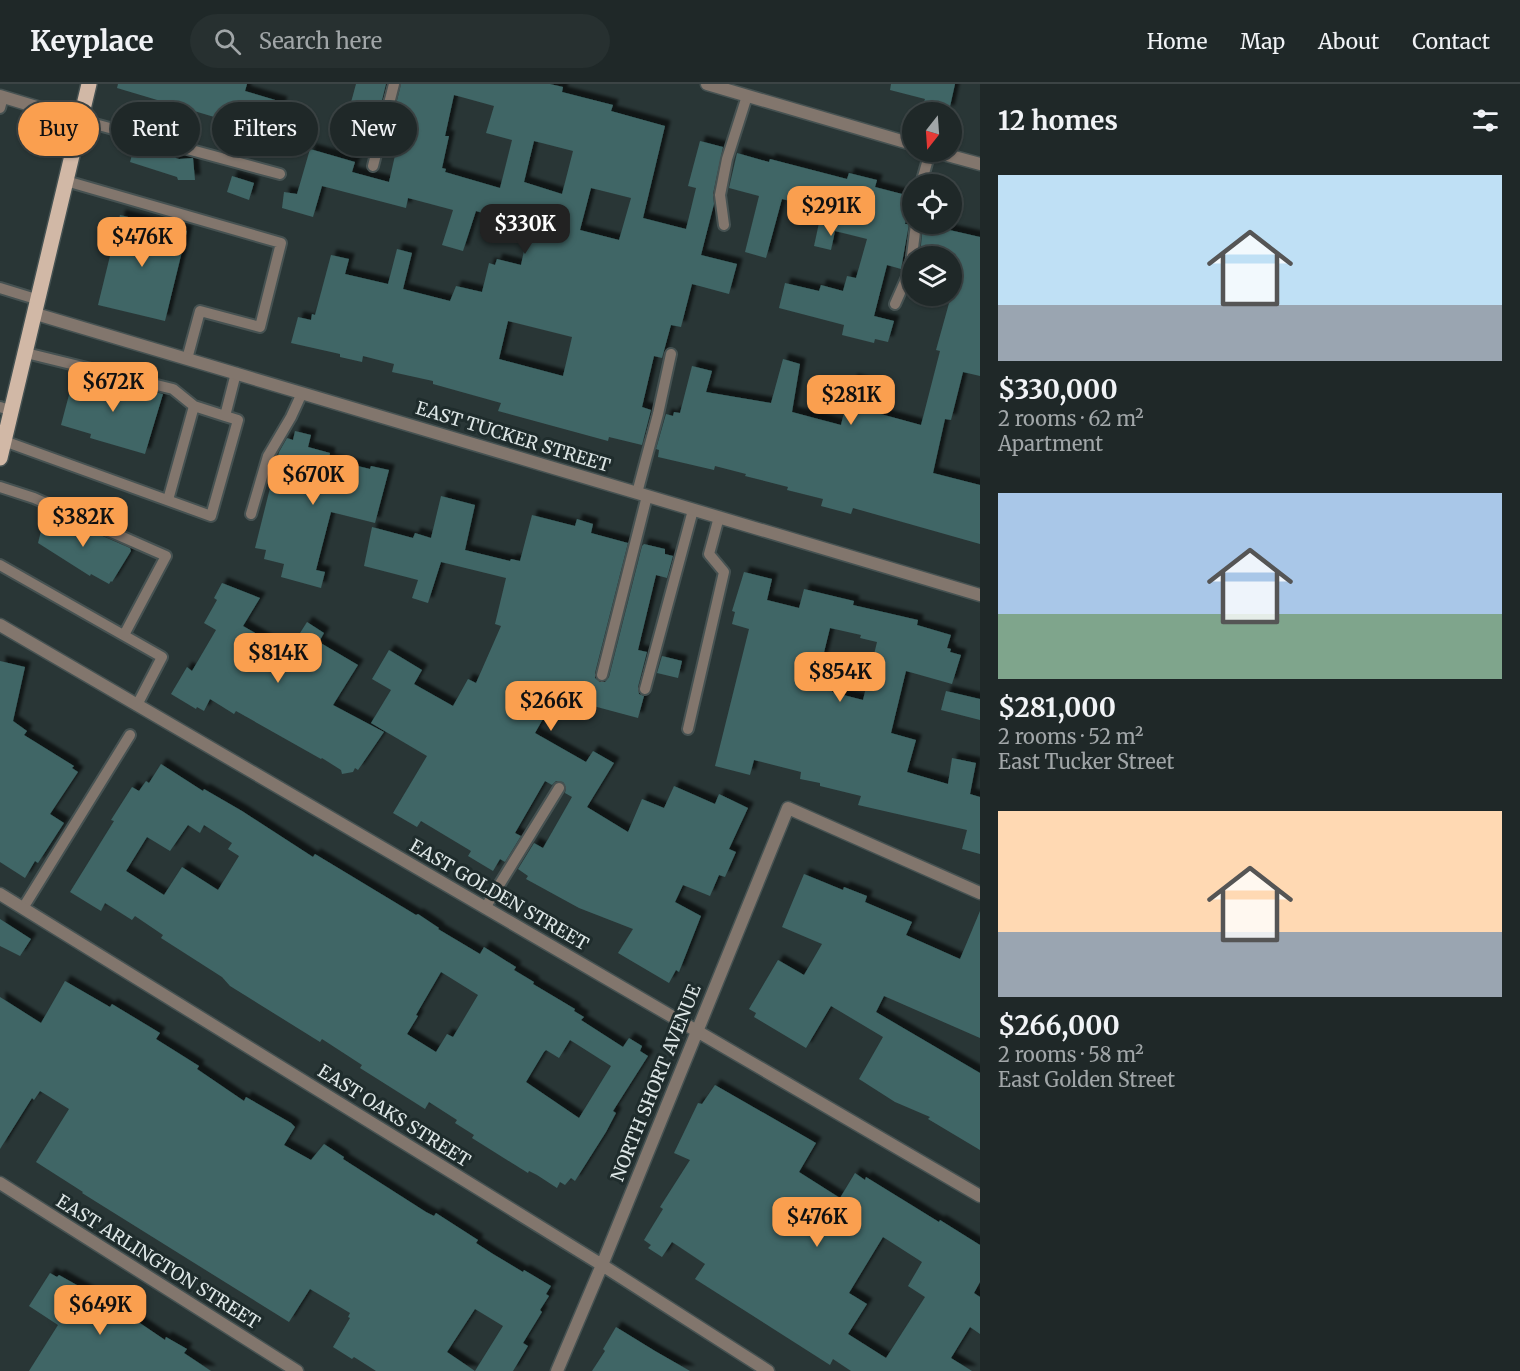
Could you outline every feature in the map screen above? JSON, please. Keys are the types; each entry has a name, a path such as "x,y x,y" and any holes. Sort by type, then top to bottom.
{"main road":[{"path":"84,102 89,84"},
{"path":"0,458 4,441 6,409 26,353 72,156"}],"street":[{"path":"706,84 902,141"},
{"path":"1,100 18,104"},
{"path":"962,159 980,164"},
{"name":"EAST TUCKER STREET","path":"37,307 236,374 980,595"},
{"name":"EAST GOLDEN STREET","path":"0,625 980,1196"},
{"name":"NORTH SHORT AVENUE","path":"557,1371 788,808 980,893"},
{"name":"EAST OAKS STREET","path":"0,894 602,1265 768,1371"},
{"name":"EAST ARLINGTON STREET","path":"0,1183 297,1371"}],"lane":[{"path":"373,166 394,84"},
{"path":"724,225 720,195 727,159 747,96"},
{"path":"99,125 280,174"},
{"path":"66,181 281,243 260,327 200,311 187,359"},
{"path":"0,288 37,307"},
{"path":"895,304 902,288"},
{"path":"4,441 211,516 238,420 194,406 173,389 26,353"},
{"path":"602,675 671,354"},
{"path":"225,416 236,374"},
{"path":"251,514 268,456 302,393"},
{"path":"168,500 194,406"},
{"path":"0,487 34,498 166,556 124,635"},
{"path":"645,689 693,510"},
{"path":"688,729 724,572 709,554 719,517"},
{"path":"0,565 162,657 137,705"},
{"path":"23,908 130,735"},
{"path":"485,908 559,788"}],"building":[{"path":"118,84 247,84 245,91 282,102 212,102 212,116 200,113 200,102 164,102 117,88"},
{"path":"356,84 386,84 382,102 351,102"},
{"path":"401,84 550,84 563,87 562,92 613,105 611,111 665,126 643,218 686,229 696,188 688,186 700,141 723,147 713,194 714,204 701,255 737,264 729,294 692,284 681,327 671,325 662,358 654,356 642,407 651,410 642,445 609,437 608,441 498,411 501,403 433,384 433,381 392,372 394,364 363,356 362,362 340,357 340,354 291,343 298,317 311,320 312,314 315,315 331,255 349,259 345,274 388,284 397,249 412,253 403,289 450,301 456,286 482,292 489,263 495,265 497,259 521,265 529,227 476,211 463,251 442,245 453,210 408,198 406,208 322,186 313,217 282,208 284,192 297,194 308,156 318,156 318,151 355,162 352,172 389,182 395,156 417,156 417,102 397,102","holes":["454,95 494,106 486,133 512,140 500,188 445,172 446,169 442,168 449,136 445,136","534,141 573,151 562,194 524,182","591,188 631,198 619,240 580,230","508,321 572,337 563,376 499,359"]},
{"path":"891,84 955,84 951,102 924,102 925,99 890,90"},
{"path":"737,153 847,179 849,173 877,180 875,187 902,194 902,234 907,234 905,246 902,246 901,269 887,265 874,316 894,321 888,342 875,339 874,343 842,335 844,325 779,308 785,283 819,291 821,285 843,291 847,276 856,278 867,239 835,231 831,250 814,246 822,209 782,199 766,258 745,252 759,196 729,188"},
{"path":"132,156 193,158 195,180 178,180 177,177 130,162"},
{"path":"232,176 254,183 249,200 227,192"},
{"path":"120,215 187,231 165,321 98,305"},
{"path":"962,233 980,237 980,376 963,372 951,420 945,419 933,473 980,485 980,544 853,508 851,514 821,506 823,499 787,490 788,487 745,476 746,474 715,466 714,470 658,457 659,450 656,449 666,414 673,416 674,412 680,413 692,366 712,371 706,392 771,403 783,359 800,364 792,412 841,425 852,379 883,387 877,413 921,425 940,351 936,350 948,306 962,306 962,246 921,246 922,234"},
{"path":"74,376 106,385 107,381 163,394 145,454 90,438 91,434 61,425"},
{"path":"295,431 311,435 308,447 330,453 329,459 370,469 371,466 389,470 375,523 331,512 316,570 325,572 321,588 281,577 284,564 264,559 266,550 255,548 279,452 287,438 293,440"},
{"path":"441,496 475,505 465,550 510,561 511,559 520,561 532,515 575,526 577,519 593,524 591,533 628,543 595,673 595,678 600,682 605,682 609,677 642,546 644,544 665,549 665,554 673,556 667,578 656,575 638,650 647,652 638,687 639,694 644,696 638,718 556,696 535,733 586,762 593,751 614,763 587,807 628,832 642,799 664,808 674,786 715,804 719,794 748,808 729,849 736,852 725,877 719,875 710,896 683,885 675,902 701,916 679,972 676,970 669,983 618,953 633,929 579,908 526,879 528,876 518,869 534,843 543,848 572,797 565,793 566,788 563,782 556,781 552,785 545,781 515,833 521,836 505,862 500,859 493,871 468,856 471,851 421,821 417,827 393,813 427,756 371,723 391,690 372,679 389,650 422,670 414,684 453,706 468,679 476,683 501,626 495,624 506,578 441,562 428,603 412,598 418,580 364,566 372,527 413,538 415,533 431,538"},
{"path":"50,513 130,548 131,551 112,582 109,584 91,574 90,576 38,543 45,515 50,516"},
{"path":"744,572 772,579 767,600 799,608 804,589 854,601 853,605 918,620 917,625 951,635 947,648 951,649 950,652 961,655 952,684 906,671 891,733 916,740 907,772 948,784 952,758 976,763 970,794 980,797 980,854 962,849 967,830 858,805 861,796 800,779 801,772 754,760 750,775 715,766 749,629 732,624 735,612 732,611","holes":["830,628 861,635 860,638 877,642 863,700 832,692 833,689 816,685"]},
{"path":"222,583 260,598 243,626 288,652 307,622 324,633 319,642 358,665 333,705 384,732 358,770 355,768 353,772 342,774 341,770 322,758 236,711 234,714 210,699 204,711 197,707 196,709 171,694 187,667 192,671 216,630 204,623 217,600 214,598"},
{"path":"662,656 682,661 678,678 657,673"},
{"path":"0,661 25,667 13,721 27,731 24,735 74,766 72,768 78,772 50,814 64,823 38,863 35,861 25,878 0,862"},
{"path":"946,691 980,699 980,720 941,710"},
{"path":"161,764 203,791 204,789 242,811 313,857 315,854 416,915 418,914 480,954 484,947 516,967 514,970 534,982 533,984 575,1009 574,1011 584,1017 581,1020 623,1047 629,1038 642,1046 640,1051 648,1056 613,1111 616,1113 606,1132 575,1181 571,1178 565,1185 560,1182 557,1188 537,1175 529,1171 528,1173 472,1138 474,1135 455,1123 457,1120 429,1102 425,1109 360,1068 362,1065 322,1039 320,1042 230,986 222,977 161,938 163,935 135,916 132,920 105,903 101,911 70,892 132,787 139,791 146,781 149,783","holes":["188,825 200,833 204,825 232,843 228,849 239,856 218,890 182,867 164,895 126,871 147,837 170,851","441,972 478,995 453,1037 447,1034 436,1052 407,1034 418,1016 416,1015","570,1040 611,1066 579,1118 526,1082 546,1050 559,1058"]},
{"path":"804,874 843,890 844,887 867,896 865,902 912,922 906,935 960,959 980,911 980,1038 884,996 876,1012 980,1073 980,1150 928,1119 930,1117 895,1102 859,1079 883,1037 831,1006 806,1048 754,1017 756,1013 749,1009 778,960 804,975 822,944 782,927"},
{"path":"0,919 31,939 20,956 0,946"},
{"path":"65,981 110,1007 112,1004 160,1033 156,1039 199,1066 197,1069 244,1101 246,1097 291,1123 295,1127 284,1145 311,1160 324,1144 344,1157 343,1159 426,1212 434,1216 436,1213 478,1240 476,1243 493,1254 551,1286 546,1294 549,1296 540,1310 542,1312 523,1343 528,1346 513,1371 475,1371 376,1371 333,1347 350,1318 348,1317 350,1313 310,1289 289,1322 36,1162 69,1109 40,1091 34,1100 32,1098 0,1149 0,997 41,1023","holes":["475,1309 503,1326 475,1371 447,1352"]},
{"path":"715,1085 816,1143 799,1172 840,1198 855,1173 865,1180 866,1177 980,1245 980,1282 974,1293 980,1297 980,1334 970,1327 951,1358 972,1371 851,1371 833,1359 830,1365 695,1279 705,1264 672,1242 662,1257 648,1248 651,1245 644,1240 663,1209 660,1207 690,1160 674,1153 698,1103 702,1104","holes":["883,1237 922,1262 908,1286 925,1297 886,1358 848,1334 867,1304 849,1293"]},
{"path":"50,1273 57,1277 59,1275 91,1293 105,1302 102,1306 131,1323 134,1319 165,1340 166,1337 187,1349 184,1353 211,1371 29,1371 58,1325 29,1306"},
{"path":"616,1327 690,1371 592,1371 605,1351 603,1349"}]}
